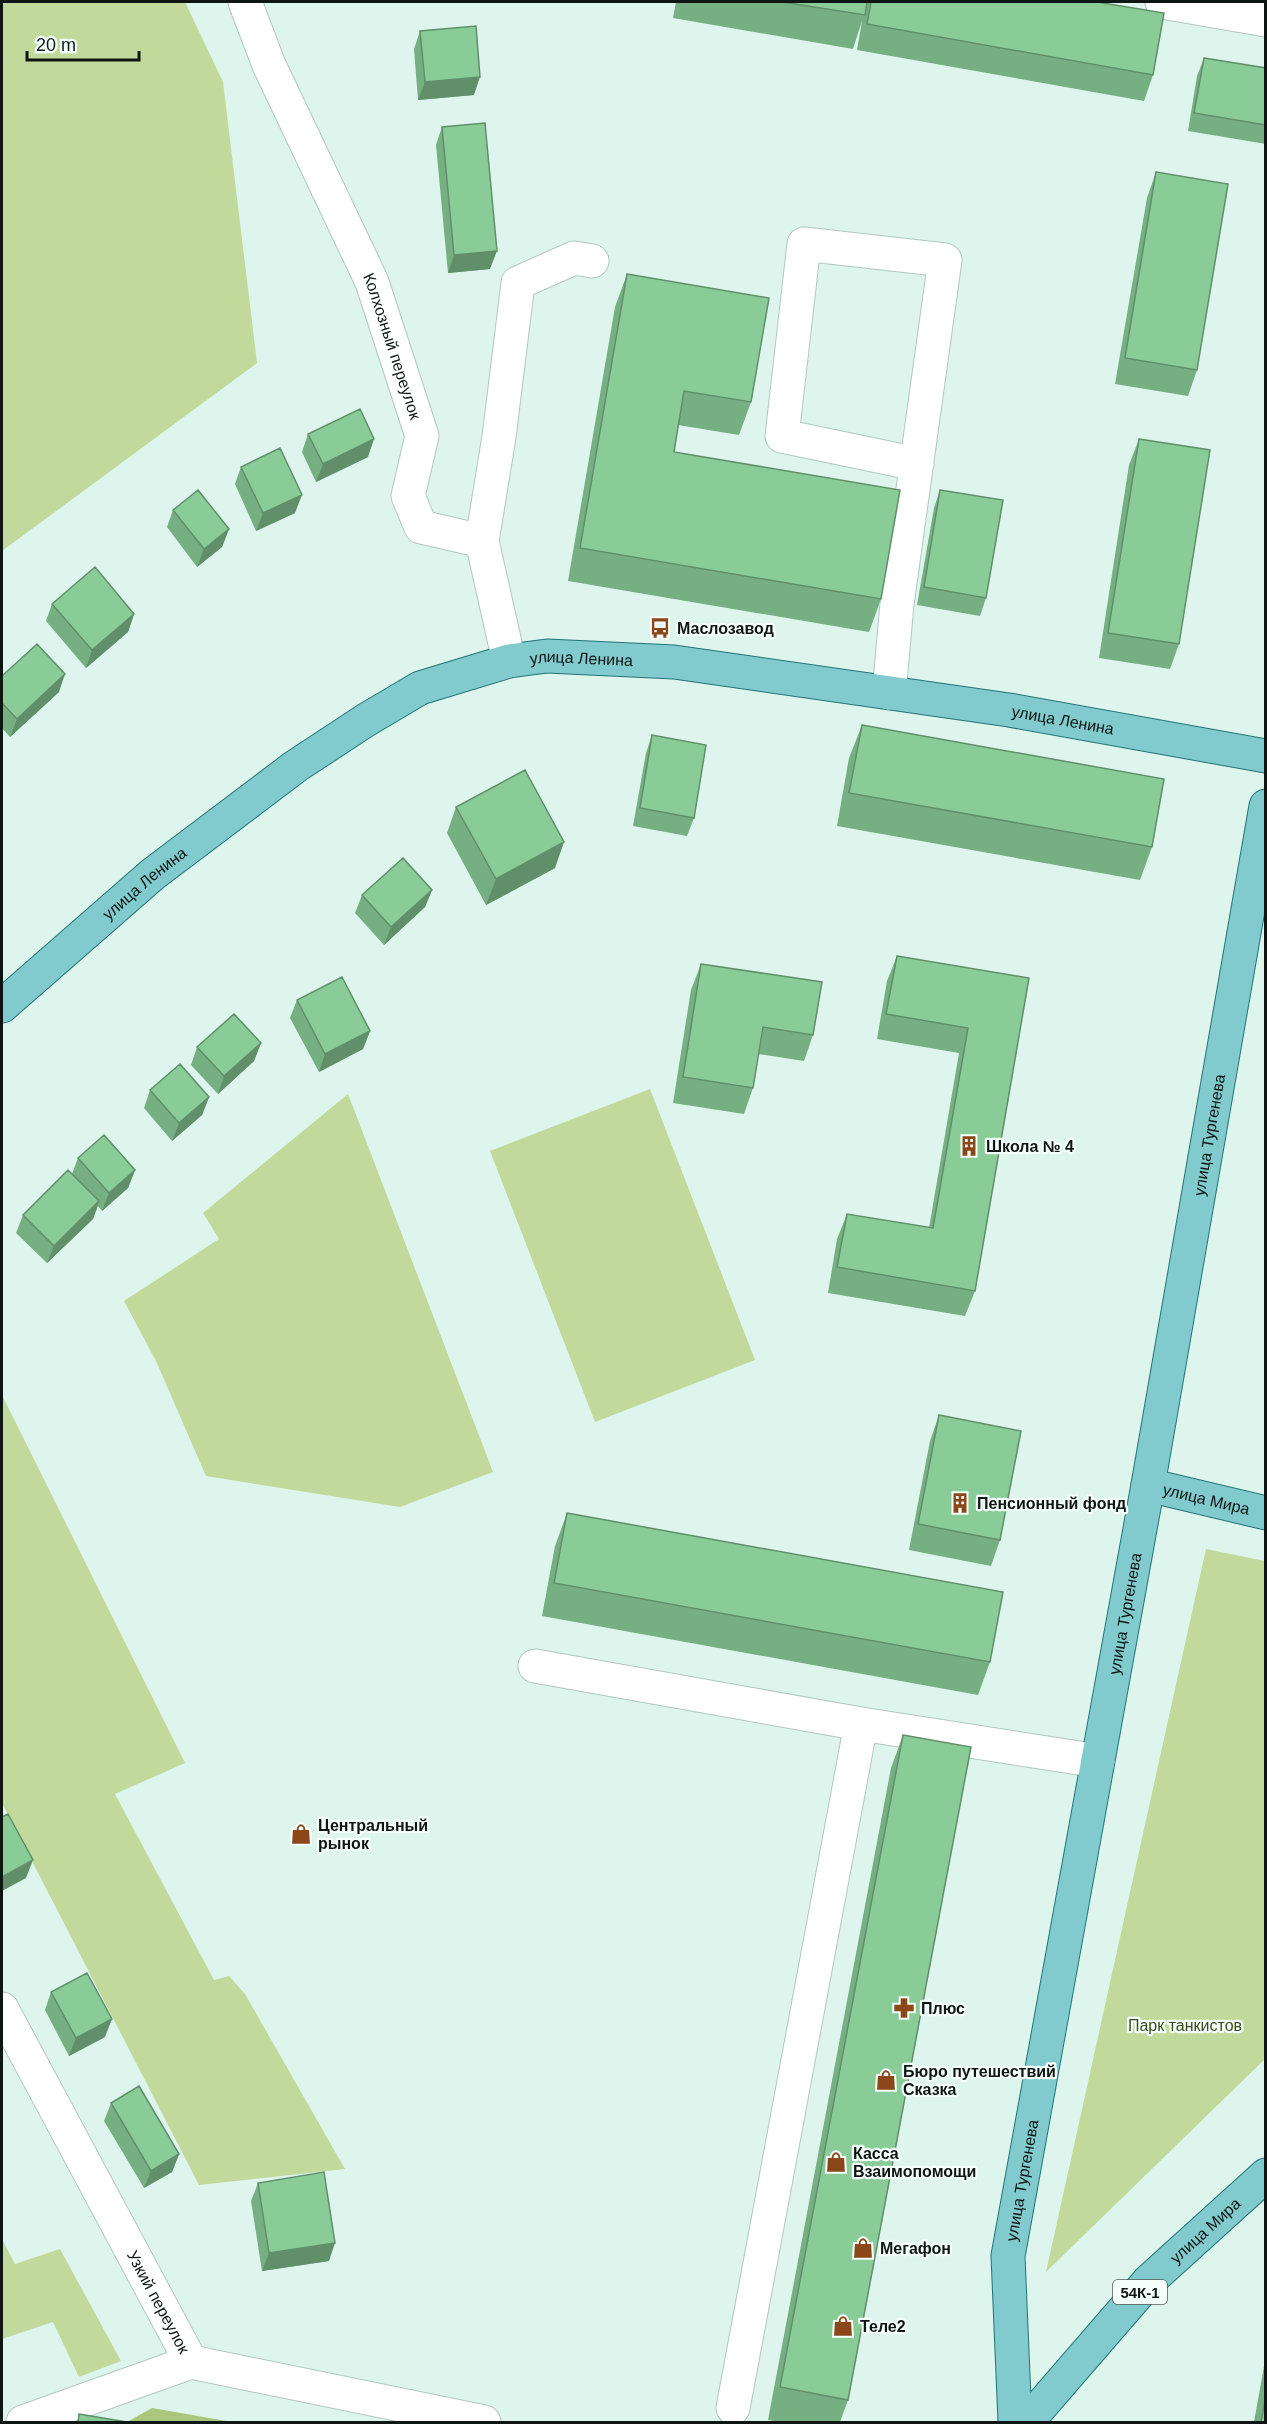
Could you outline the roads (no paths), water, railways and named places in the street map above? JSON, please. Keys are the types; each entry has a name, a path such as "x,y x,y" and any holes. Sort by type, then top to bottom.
{"main road":[{"name":"улица Ленина","path":"2,1006 153,874 296,766 420,688 510,662 547,656 674,662 1009,710 1266,756"},
{"name":"улица Тургенева","path":"1015,2422 1008,2256 1148,1485 1266,806"},
{"name":"улица Мира","path":"1148,1485 1266,1513"},
{"name":"улица Мира","path":"1027,2422 1149,2281 1266,2175"}],"street":[{"name":"Колхозный переулок","path":"245,2 269,64 372,282 422,436 408,496 422,527 482,541"},
{"path":"1162,2 1266,20"},
{"path":"889,693 897,604 917,464 945,260 804,244 782,436 917,464"},
{"path":"510,662 482,541 500,437 518,283 574,258 592,261"},
{"path":"535,1666 861,1725 1098,1761"},
{"path":"734,2408 861,1725"},
{"name":"Узкий переулок","path":"2,2008 191,2362 484,2422"},
{"path":"23,2422 191,2362"}],"place":[{"name":"Маслозавод","path":"660,628"},
{"name":"Школа № 4","path":"969,1146"},
{"name":"Пенсионный фонд","path":"960,1503"},
{"name":"Центральный рынок","path":"301,1834"},
{"name":"Плюс","path":"904,2008"},
{"name":"Бюро путешествий Сказка","path":"886,2080"},
{"name":"Касса Взаимопомощи","path":"836,2162"},
{"name":"Мегафон","path":"863,2248"},
{"name":"Теле2","path":"843,2326"}],"park label":[{"name":"Парк танкистов","path":"1185,2025"}]}
